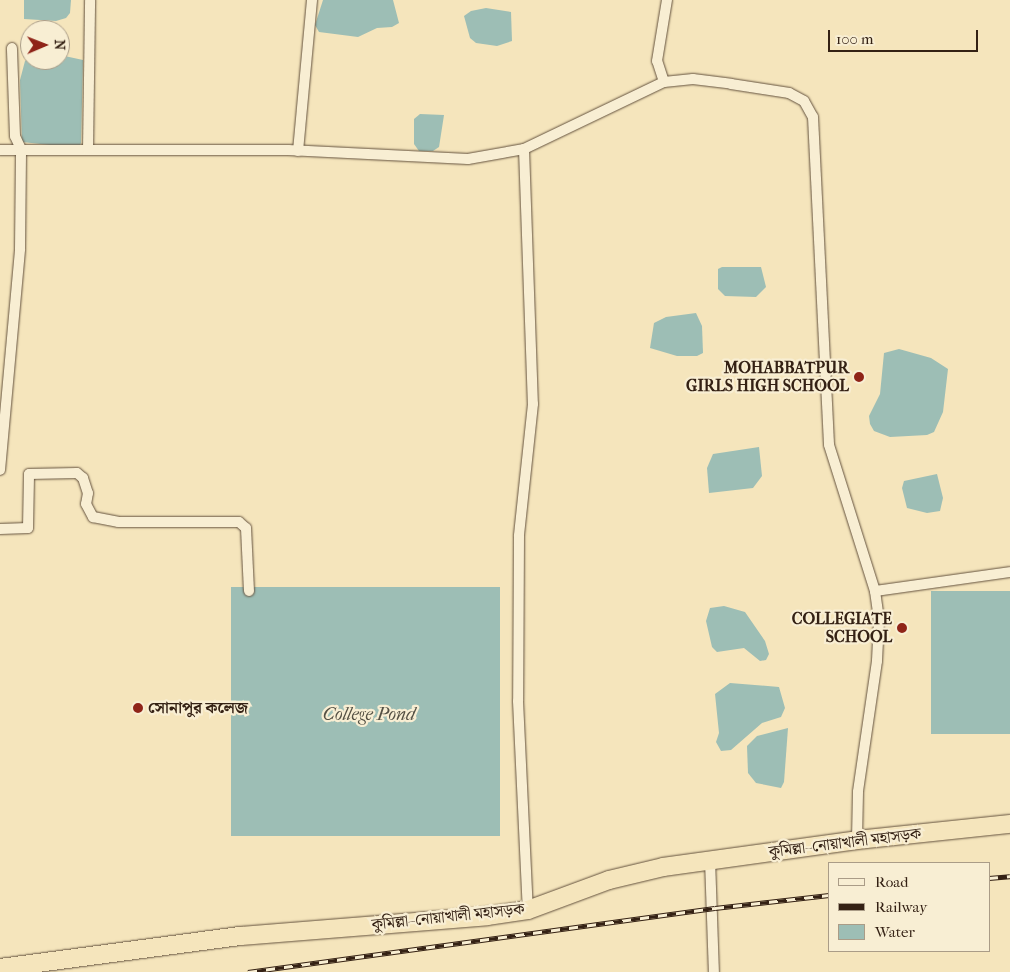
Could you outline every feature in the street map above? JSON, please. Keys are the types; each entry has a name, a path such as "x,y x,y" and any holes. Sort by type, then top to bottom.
{"highway":[{"name":"কুমিল্লা–নোয়াখালী মহাসড়ক","path":"0,968 241,936 487,916 528,910 610,880 710,860 857,840 1010,824"}],"street":[{"path":"88,150 90,0"},
{"path":"298,151 312,0"},
{"path":"664,82 657,61 668,0"},
{"path":"0,470 20,249 21,149 15,136 12,48"},
{"path":"0,150 298,151 468,159 524,149 664,82 693,80 789,94 804,101 813,117 829,445 875,591 879,620 877,661 861,773 857,840"},
{"path":"524,149 533,404 519,536 518,700 528,910"},
{"path":"0,530 28,528 29,474 77,473 83,478 88,493 86,504 93,517 118,522 239,522 246,528 249,591"},
{"path":"875,591 1010,572"},
{"path":"710,860 714,972"}],"water":[{"path":"24,0 71,0 70,13 66,18 59,20 24,19"},
{"path":"323,0 393,0 399,23 392,27 377,28 358,37 319,32 315,25"},
{"path":"486,8 511,12 512,41 497,46 476,43 470,38 464,16 471,11"},
{"path":"70,57 83,60 81,143 78,148 22,142 20,80 23,70 70,70"},
{"path":"420,114 444,115 439,147 433,151 419,151 414,144 414,119"},
{"path":"722,267 761,267 766,287 756,297 725,296 718,289 718,269"},
{"path":"696,313 702,326 703,353 697,356 677,356 650,348 654,323 666,317"},
{"path":"899,349 931,358 948,369 943,412 934,432 927,435 890,437 874,431 870,424 869,416 880,394 884,353"},
{"path":"759,447 762,476 753,488 709,493 707,468 713,454"},
{"path":"937,474 943,498 940,511 927,513 907,508 902,488 904,481"},
{"name":"College Pond","path":"231,587 500,587 500,836 231,836"},
{"path":"931,591 1010,591 1010,734 931,734"},
{"path":"724,606 745,612 765,641 769,654 766,660 760,661 744,648 717,652 712,647 706,621 710,608"},
{"path":"730,683 779,687 785,708 781,717 762,723 731,750 721,751 716,742 719,733 715,694"},
{"path":"788,728 784,782 781,788 756,783 748,773 747,746 757,736"}],"railway":[{"path":"990,878 1010,876"},
{"path":"248,972 715,908 828,895"}],"place":[{"name":"MOHABBATPUR GIRLS HIGH SCHOOL","path":"859,377"},
{"name":"COLLEGIATE SCHOOL","path":"902,628"},
{"name":"সোনাপুর কলেজ","path":"138,708"}]}
